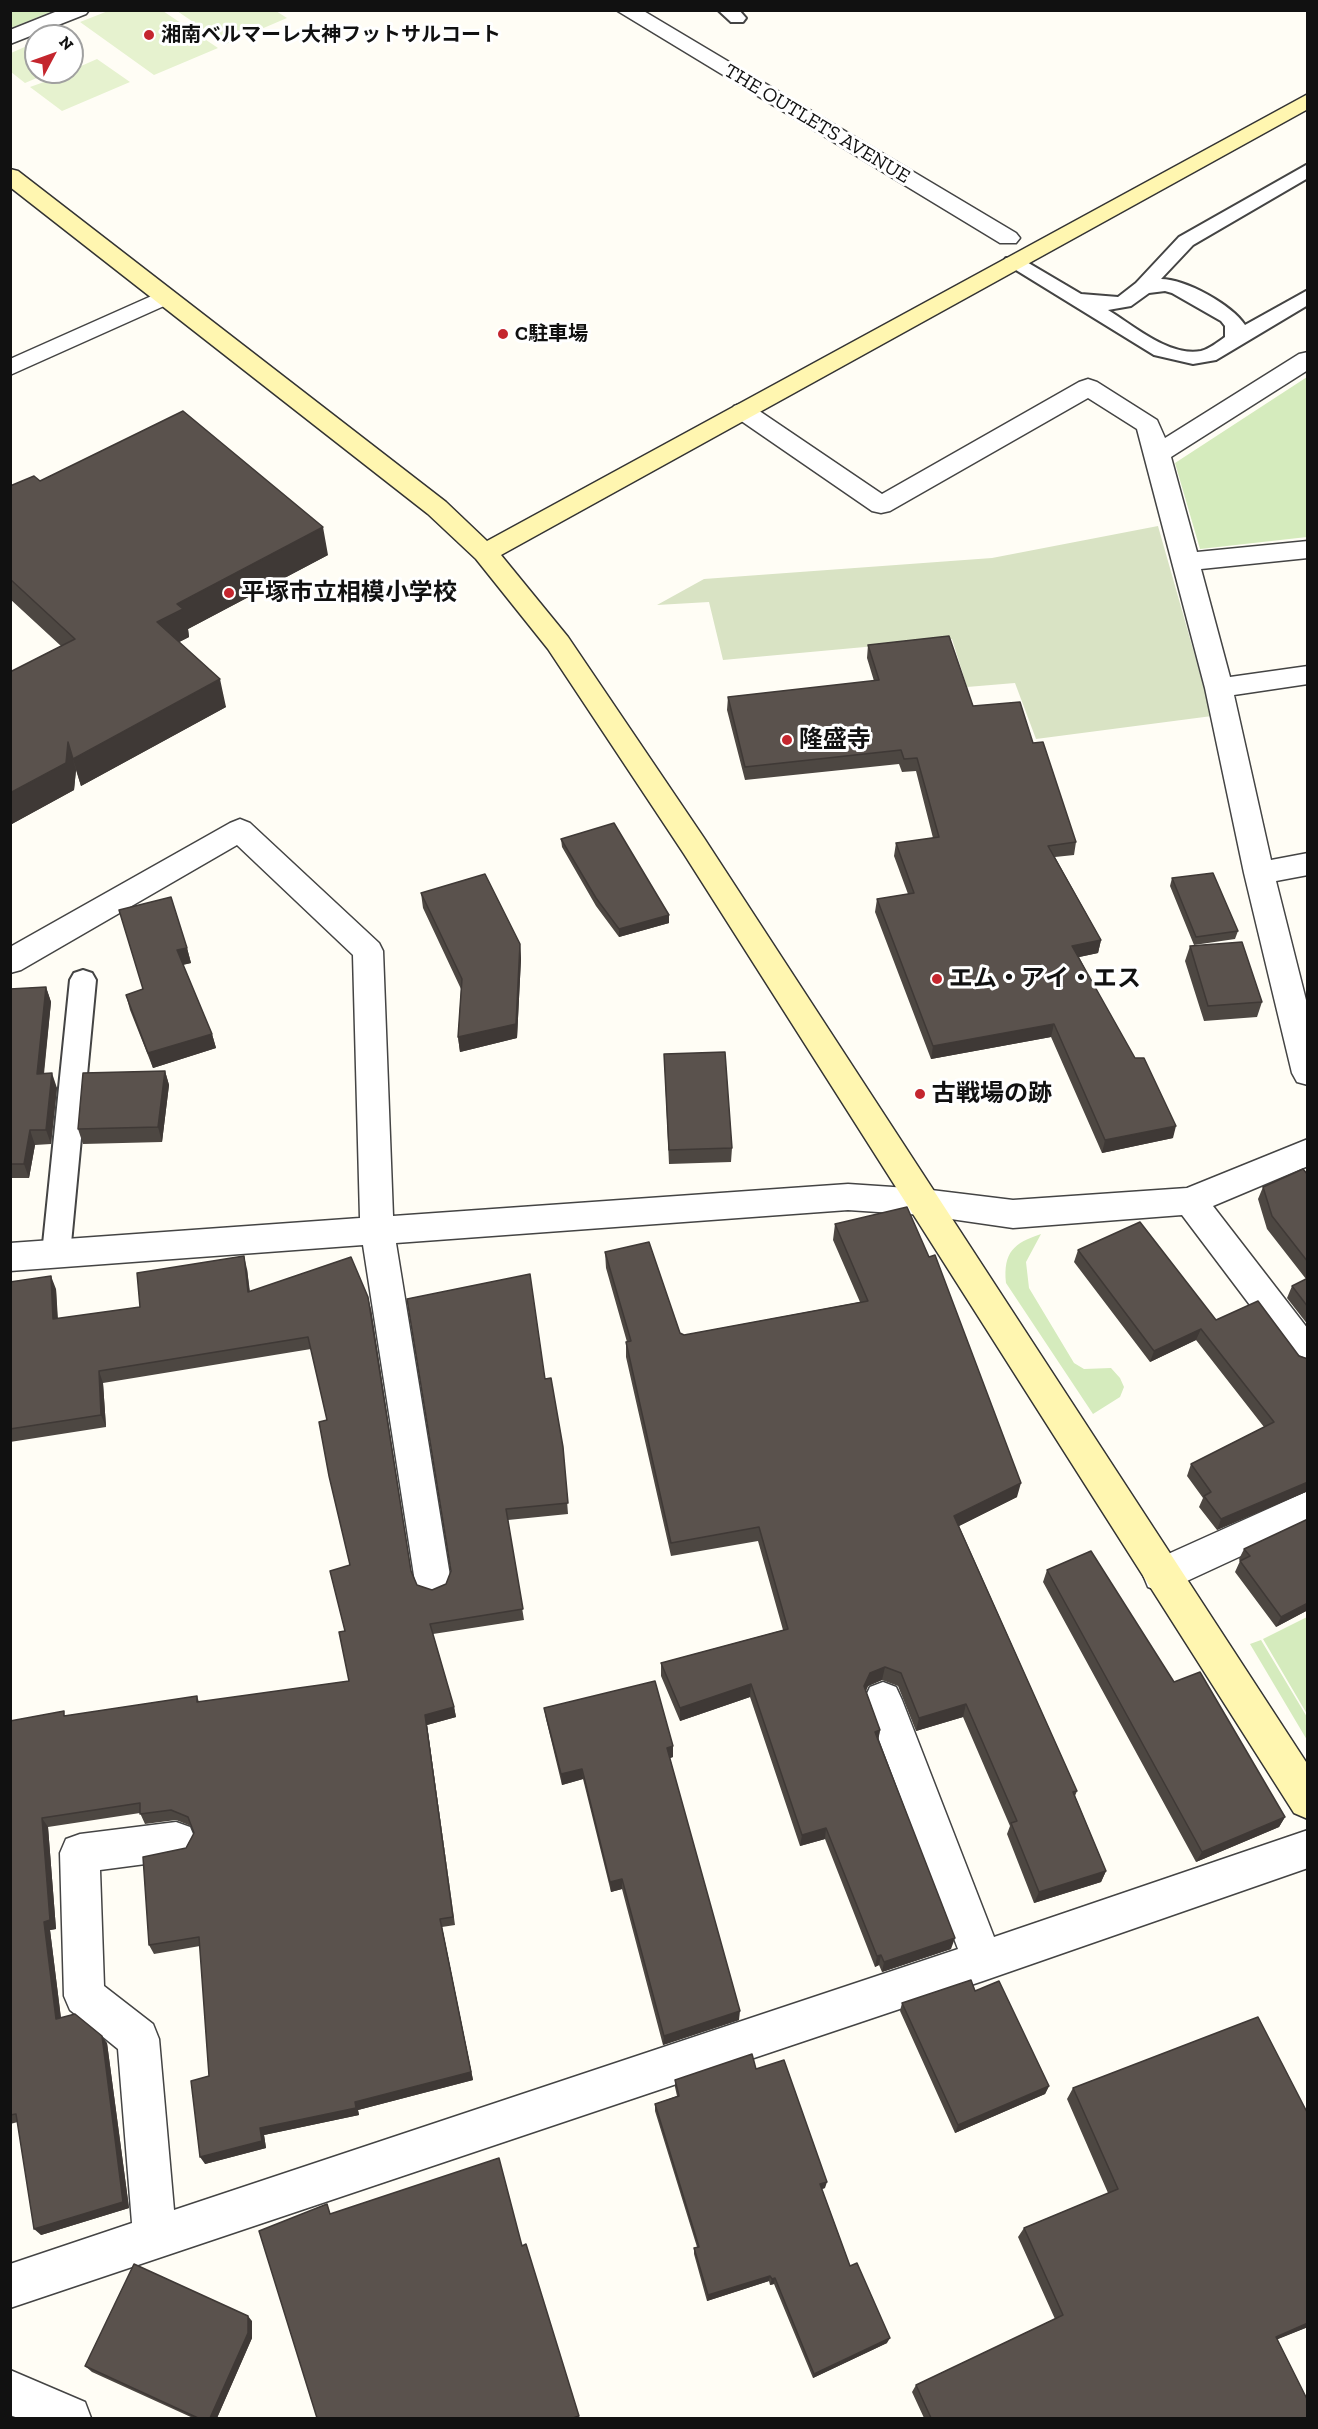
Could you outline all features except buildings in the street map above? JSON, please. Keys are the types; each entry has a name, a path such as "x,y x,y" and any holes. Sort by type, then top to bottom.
{"street":[{"path":"10,38 79,10"},
{"name":"THE OUTLETS AVENUE","path":"626,10 1011,250"},
{"path":"484,553 743,411 1011,250 1308,100"},
{"path":"10,176 437,508 484,553 558,643 694,846 1161,1575 1308,1800"},
{"path":"10,368 165,297"},
{"path":"1158,454 1308,359"},
{"path":"743,411 880,505 1088,387 1148,425 1158,454 1184,562 1219,688 1259,873 1308,1073"},
{"path":"1184,562 1308,549"},
{"path":"1219,688 1308,675"},
{"path":"10,962 240,830 368,951 377,1231 433,1582"},
{"path":"1259,873 1308,864"},
{"path":"10,1257 848,1197 923,1202 1013,1214 1190,1201 1308,1152"},
{"path":"1190,1201 1308,1356"},
{"path":"1161,1575 1308,1507"},
{"path":"883,1700 983,1961"},
{"path":"155,2238 138,2039 84,1996 80,1853 176,1841"},
{"path":"10,2286 983,1961 1308,1849"},
{"path":"10,2392 69,2418"}],"lane":[{"path":"1075,299 1108,304 1124,302 1143,287 1186,241 1308,170"},
{"path":"1011,250 1075,299 1161,351 1176,356 1209,356 1308,296"},
{"path":"1143,287 1165,285 1179,288 1228,317 1235,325 1236,339"},
{"path":"56,1254 83,980"}],"green space":[{"path":"11,10 53,10 53,11 11,28"},
{"name":"湘南ベルマーレ大神フットサルコート","path":"108,11 163,11 218,48 154,75 80,22"},
{"name":"湘南ベルマーレ大神フットサルコート","path":"177,11 276,11 287,18 226,44"},
{"path":"24,47 24,82 11,72 11,53"},
{"path":"97,59 130,82 62,111 30,87 38,84 84,84 84,65"},
{"path":"1307,377 1307,537 1200,549 1175,463"},
{"path":"1158,526 1212,716 1036,739 1015,683 967,687 952,639 723,660 709,602 657,605 704,579 992,558"},
{"path":"1041,1234 1026,1262 1029,1288 1074,1363 1084,1369 1111,1368 1124,1387 1120,1397 1093,1414 1006,1283 1006,1264 1012,1250 1024,1241"},
{"path":"1307,1617 1307,1714 1263,1639"},
{"path":"1261,1640 1307,1717 1307,1740 1250,1644"}],"place":[{"name":"湘南ベルマーレ大神フットサルコート","path":"149,35"},
{"name":"C駐車場","path":"503,334"},
{"name":"平塚市立相模小学校","path":"229,593"},
{"name":"隆盛寺","path":"787,740"},
{"name":"エム・アイ・エス","path":"937,979"},
{"name":"古戦場の跡","path":"920,1094"}]}
